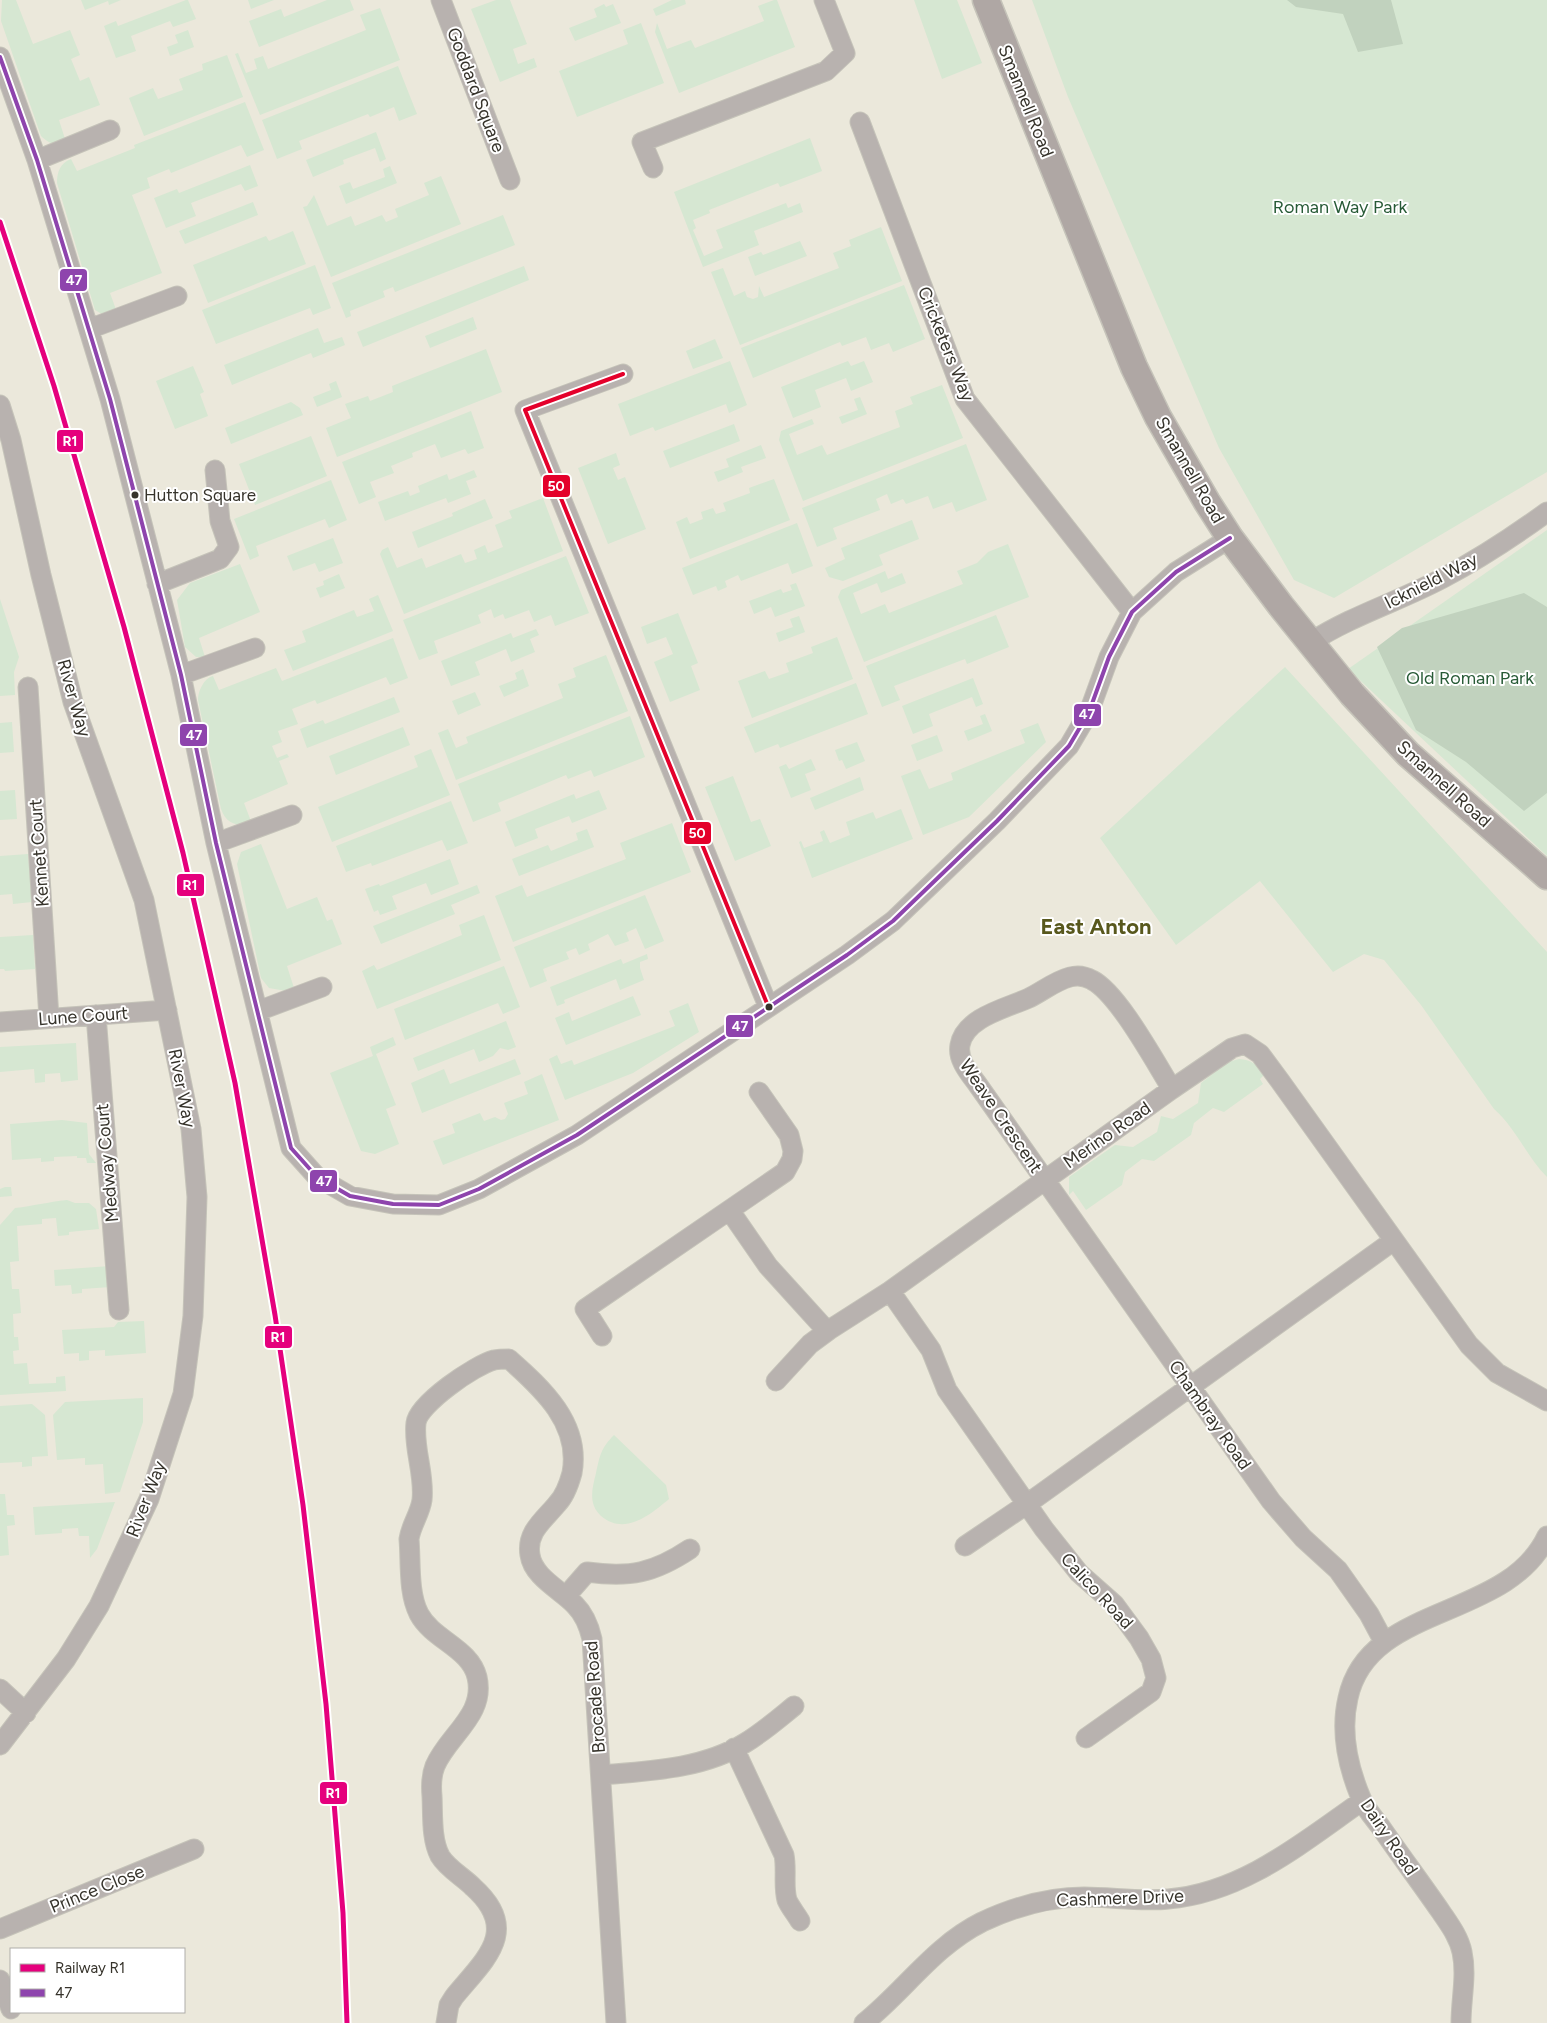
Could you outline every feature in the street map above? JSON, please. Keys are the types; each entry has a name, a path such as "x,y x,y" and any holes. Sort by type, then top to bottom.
{"street":[{"name":"Goddard Square","path":"441,0 510,180"},
{"path":"653,168 642,142 826,71 845,53 824,0"},
{"name":"Smannell Road","path":"986,0 1134,367 1158,417 1230,538 1280,606 1312,642 1352,694 1408,754 1547,876"},
{"path":"0,58 37,160 110,399 181,676 216,844 291,1148 317,1177 350,1196 394,1204 439,1205 480,1189 577,1135 847,955 893,921 997,821 1070,746 1089,712 1109,657 1132,612 1176,572 1230,538"},
{"name":"Cricketers Way","path":"860,122 965,398 1132,612"},
{"path":"37,160 110,130"},
{"path":"89,329 177,296"},
{"path":"623,374 525,410 768,1006"},
{"name":"River Way","path":"0,405 11,440 41,575 73,702 144,900 191,1128 197,1196 193,1316 183,1394 149,1499 99,1606 66,1659 26,1713 0,1744"},
{"path":"158,584 220,559 229,547 220,521 215,470"},
{"name":"Icknield Way","path":"1312,642 1346,621 1443,578 1494,548 1547,512"},
{"path":"181,676 255,648"},
{"name":"Kennet Court","path":"28,688 50,1018"},
{"path":"216,844 292,815"},
{"name":"Weave Crescent","path":"1044,1180 964,1064 959,1050 968,1029 995,1012 1030,997 1059,981 1070,977 1082,976 1101,985 1117,1004 1172,1089"},
{"path":"258,1011 322,987"},
{"name":"Lune Court","path":"0,1022 166,1010"},
{"name":"Medway Court","path":"96,1015 119,1310"},
{"name":"Merino Road","path":"776,1381 810,1344 828,1331 890,1291 1172,1089 1238,1045 1244,1044 1254,1049 1310,1122 1450,1320 1485,1363 1516,1385 1547,1401"},
{"path":"602,1336 585,1309 730,1211 784,1172 792,1159 793,1151 790,1135 759,1092"},
{"name":"Chambray Road","path":"1044,1180 1271,1501 1303,1538 1338,1570 1352,1588 1384,1642"},
{"path":"730,1211 768,1266 828,1331"},
{"path":"965,1546 1027,1504 1393,1241"},
{"name":"Calico Road","path":"890,1291 930,1350 947,1390 1060,1552 1085,1579 1114,1604 1127,1621 1154,1667 1156,1678 1151,1692 1086,1738"},
{"name":"Brocade Road","path":"446,2023 446,2014 454,1997 490,1954 495,1942 496,1930 492,1907 485,1898 440,1856 434,1835 432,1775 442,1754 476,1707 479,1688 477,1675 471,1664 462,1653 425,1622 416,1605 409,1539 410,1529 422,1500 416,1426 419,1414 434,1398 493,1360 509,1359 536,1384 563,1418 572,1443 573,1468 565,1493 536,1527 530,1544 533,1565 566,1596 583,1616 592,1639 616,2023"},
{"name":"Dairy Road","path":"1461,2023 1464,1966 1462,1950 1456,1936 1362,1800 1352,1773 1347,1750 1345,1712 1352,1681 1372,1653 1384,1642 1402,1631 1478,1598 1504,1583 1530,1562 1541,1548 1547,1536"},
{"path":"566,1596 587,1572 611,1576 638,1574 667,1564 690,1549"},
{"path":"0,1689 26,1713"},
{"path":"601,1775 681,1766 734,1748 764,1730 794,1706"},
{"path":"734,1748 784,1855 787,1870 785,1891 788,1902 800,1921"},
{"name":"Cashmere Drive","path":"864,2023 943,1948 981,1923 1034,1903 1062,1898 1168,1899 1192,1896 1221,1887 1258,1872 1362,1800"},
{"name":"Prince Close","path":"0,1929 194,1849"},
{"path":"0,1980 10,2005"}],"green space":[{"path":"2,0 16,0 33,44 70,30 80,55 71,59 80,81 89,77 100,105 59,120 66,142 53,144 41,136 1,21"},
{"path":"81,0 121,0 109,5 108,1 85,10"},
{"path":"188,0 196,19 173,27 170,21 131,36 136,51 116,58 104,26 116,21 118,26"},
{"path":"248,0 274,0 251,9"},
{"path":"327,0 350,0 354,10 259,47 249,21 281,9 284,17"},
{"path":"496,0 510,0 527,44 513,49 518,64 534,58 537,67 500,82 471,9"},
{"path":"672,0 685,0 686,4 656,16 653,9"},
{"path":"777,0 795,47 679,93 655,32 657,23 667,49 691,40 695,48 764,21 758,6"},
{"path":"914,0 957,0 982,63 942,79"},
{"name":"Roman Way Park","path":"1032,0 1547,0 1547,472 1334,598 1294,580 1219,448 1068,97"},
{"path":"1287,0 1391,0 1403,44 1358,52 1343,14 1296,7"},
{"path":"604,4 606,7 613,4 621,23 575,41 569,28 597,17 594,9"},
{"path":"380,8 400,60 260,115 235,54 238,53 246,73 257,69 254,59 263,56 268,69 366,30 360,15"},
{"path":"641,23 664,83 577,117 559,71 628,44 623,30"},
{"path":"188,30 194,47 170,56 167,47 178,43 175,35"},
{"path":"227,55 243,97 144,136 129,98 153,88 158,99 183,90 179,79 203,70 202,64"},
{"path":"398,66 417,114 399,121 394,107 370,117 368,114 299,141 302,149 277,159 262,120"},
{"path":"245,102 264,150 247,157 241,145 171,173 169,169 147,178 150,188 132,195 162,273 110,293 118,315 102,314 95,310 57,183 62,165 71,159 77,171 135,148 134,145"},
{"path":"376,132 386,159 380,162 375,148 343,160 344,164 313,177 306,160"},
{"path":"810,138 822,171 780,187 778,183 709,210 710,213 693,220 696,228 693,230 704,256 723,248 716,230 786,203 788,208 800,203 803,212 754,231 759,245 703,267 674,192"},
{"path":"250,165 258,186 245,191 241,184 191,203 196,216 166,228 154,198 177,189 179,193"},
{"path":"390,166 397,183 346,204 339,186 350,182 353,189 385,177 383,169"},
{"path":"441,176 461,224 331,277 303,207 307,206 314,195 327,226 351,216 355,226 382,215 386,222 398,217 395,209 429,195 424,183"},
{"path":"253,202 258,215 185,244 179,231"},
{"path":"503,215 515,245 395,292 393,287 383,291 385,297 350,311 351,316 346,318 332,283"},
{"path":"881,227 902,281 740,345 711,272 723,268 734,296 745,291 747,297 753,299 758,297 759,286 764,297 839,268 833,253 851,246 849,240"},
{"path":"293,231 306,264 208,303 193,265 266,236 269,241"},
{"path":"800,241 807,256 755,276 748,257 761,252 763,255"},
{"path":"315,265 331,308 313,315 310,308 216,344 202,310"},
{"path":"524,266 529,280 363,347 357,332"},
{"path":"904,285 925,339 893,352 889,343 871,350 866,337 842,346 840,342 753,378 741,348"},
{"path":"473,317 477,329 430,348 425,336"},
{"path":"318,328 324,343 342,337 345,345 313,358 311,353 232,385 224,365"},
{"path":"715,339 723,358 693,369 686,351"},
{"path":"486,349 502,392 337,457 326,428 351,418 345,404 368,396 370,401 393,392 392,386"},
{"path":"730,361 747,405 729,413 726,404 655,431 653,427 630,436 618,404"},
{"path":"848,361 851,366 864,361 873,382 851,391 846,378 815,390 821,407 793,418 781,387"},
{"path":"193,366 204,392 200,394 208,416 175,429 156,381"},
{"path":"336,381 342,397 317,407 313,397 331,390 329,384"},
{"path":"942,385 963,438 803,501 779,440 781,431 812,419 814,424 789,434 797,455 822,445 827,455 900,427 895,411 913,404 910,397"},
{"path":"860,397 867,414 842,424 839,417 858,410 854,399"},
{"path":"291,402 300,408 303,415 231,444 225,428"},
{"path":"471,411 484,448 468,454 465,449 441,458 435,444 412,453 413,457 391,466 394,473 370,482 376,497 359,504 342,462"},
{"path":"734,424 740,441 670,468 663,451"},
{"path":"311,436 327,476 255,505 239,464"},
{"path":"966,444 987,500 956,512 952,502 933,509 928,496 906,504 903,499 891,504 887,494 876,499 880,510 833,528 837,539 817,547 802,508"},
{"path":"761,445 766,458 741,467 743,472 718,482 714,472 729,467 726,459"},
{"path":"616,453 620,465 613,468 618,480 625,477 646,529 608,544 578,468"},
{"path":"474,470 477,477 466,481 471,494 448,503 446,498 385,521 378,502 408,491 410,496 420,492 418,486 447,474 449,480"},
{"path":"774,479 790,520 690,559 676,522 687,517 690,524 703,519 701,512 713,508 716,514 726,511 723,503 750,493 749,488"},
{"path":"331,480 347,520 329,528 325,519 256,546 259,556 250,560 234,519"},
{"path":"543,498 563,551 404,614 380,554 382,550 388,547 397,568 422,558 426,568 461,554 465,563 477,559 474,550 485,545 488,553 503,547 495,525 512,518 509,511"},
{"path":"485,499 493,518 418,548 412,532 453,516 452,513"},
{"path":"912,520 919,539 879,555 883,565 843,581 829,577 825,568 845,559 841,548"},
{"path":"797,523 813,566 792,574 788,563 741,581 738,575 725,581 727,587 718,591 716,586 693,595 682,568"},
{"name":"Old Roman Park","path":"1547,530 1547,856 1348,669"},
{"path":"333,538 343,563 319,572 315,563 293,571 287,556"},
{"path":"1008,544 1029,597 864,662 838,597 841,590 885,571 888,579 902,573 906,583 881,593 877,583 853,593 861,614 885,604 889,613 963,584 957,571 977,563 988,552"},
{"path":"566,556 589,613 555,626 551,615 534,622 529,610 505,619 503,614 494,618 491,609 478,615 481,623 434,641 438,653 419,660 403,620"},
{"path":"240,564 260,612 199,638 205,657 196,657 185,647 177,600 190,583"},
{"path":"339,574 345,588 320,598 316,588 324,585 323,581"},
{"path":"796,583 805,606 775,617 771,607 754,614 749,601 781,589 783,593 792,590 790,585"},
{"name":"Old Roman Park","path":"1524,593 1547,607 1547,793 1524,811 1466,762 1416,730 1377,647 1402,628"},
{"path":"378,595 393,631 293,671 284,650 306,642 302,631 354,610 357,617 374,611 369,599"},
{"path":"0,599 19,657 14,672 15,695 0,696"},
{"path":"678,613 698,663 691,666 700,690 670,702 654,662 673,654 666,637 647,644 641,627"},
{"path":"996,615 1009,647 967,664 965,659 894,686 900,700 882,707 866,666"},
{"path":"799,616 805,632 779,642 776,633 793,627 790,619"},
{"path":"536,629 539,635 530,639 535,652 511,662 506,649 475,662 480,675 451,686 441,661 511,633 513,638"},
{"path":"837,637 853,679 752,718 738,681 765,671 769,679 789,672 786,663 813,653 811,647"},
{"path":"393,638 408,678 390,685 386,677 317,704 315,700 292,709 298,724 278,731 282,742 272,746 277,758 287,754 289,757 279,761 288,784 244,803 252,824 242,825 229,821 221,809 198,700 200,689 204,682 213,676 219,690 276,668 282,681"},
{"path":"606,655 628,711 456,780 438,733 448,729 456,748 468,743 466,737 563,698 558,684 576,677 573,668"},
{"path":"1285,667 1547,952 1547,1177 1509,1125 1494,1109 1421,1005 1384,960 1364,954 1333,972 1260,881 1176,945 1100,838"},
{"path":"523,669 529,686 504,697 499,686 517,679 515,673"},
{"path":"973,678 983,704 976,707 972,697 929,714 933,726 913,734 902,706"},
{"path":"856,683 868,714 780,748 778,744 755,753 744,727"},
{"path":"475,692 481,705 458,715 452,701"},
{"path":"394,697 400,712 307,748 300,729 323,720 325,724"},
{"path":"985,714 992,731 968,741 964,731 983,724 980,716"},
{"path":"630,716 645,757 594,777 591,770 568,779 566,775 498,803 501,811 473,822 458,784"},
{"path":"12,722 14,752 0,753 0,723"},
{"path":"1038,723 1046,742 969,817 923,835 901,776 920,769 929,789 953,780 951,773 1025,743 1020,730"},
{"path":"403,727 410,745 336,775 329,756"},
{"path":"937,735 943,751 917,761 911,745"},
{"path":"857,742 865,761 846,769 842,760 839,761 835,750"},
{"path":"431,749 450,795 332,842 318,807 418,767 414,756"},
{"path":"811,759 816,770 805,774 811,790 791,798 779,767 786,764 789,769"},
{"path":"733,776 751,822 760,819 771,846 735,861 705,787"},
{"path":"860,777 864,790 815,810 810,798"},
{"path":"15,790 17,819 0,820 0,791"},
{"path":"599,790 607,809 572,823 569,816 535,829 538,838 515,847 505,822 574,794 576,799"},
{"path":"451,801 468,843 447,851 442,840 372,866 371,863 346,872 336,846"},
{"path":"901,809 913,839 812,878 799,842 801,841 804,848 823,841 820,832 824,830 830,843 850,835 846,822 873,812 876,819"},
{"path":"672,823 691,872 513,942 495,896 522,885 527,897 626,859 620,843"},
{"path":"587,829 594,847 519,876 512,859 548,845 551,851 578,840 576,833"},
{"path":"261,844 287,909 317,897 327,921 332,919 342,944 287,966 294,988 286,991 269,988 261,978 237,864 241,852"},
{"path":"28,854 32,902 13,904 12,894 0,895 0,856"},
{"path":"450,859 459,884 431,895 426,883 392,896 397,909 380,915 378,910 374,912 365,889 379,884 380,886"},
{"path":"477,885 480,893 451,905 455,914 381,944 373,926"},
{"path":"645,895 664,941 645,949 636,928 626,933 629,941 615,946 608,934 588,944 590,950 579,955 576,948 566,952 569,959 543,969 547,981 530,988 514,947"},
{"path":"484,915 501,960 377,1009 362,971 374,965 377,970 462,935 459,925"},
{"path":"33,935 35,969 5,971 0,969 0,937"},
{"path":"647,954 648,959 640,962 644,980 620,990 616,979 564,1000 565,1003 557,1006 550,987 621,959 623,964"},
{"path":"504,966 520,1007 503,1014 498,1003 405,1040 394,1009"},
{"path":"633,996 641,1015 566,1045 555,1018 569,1012 572,1021"},
{"path":"688,1003 699,1032 633,1073 565,1100 549,1059 557,1055 561,1064 572,1060 574,1065 675,1026 669,1011"},
{"path":"506,1021 516,1047 508,1050 500,1048 493,1056 479,1062 474,1049 418,1071 413,1058"},
{"path":"393,1037 396,1045 376,1054 396,1105 386,1109 399,1144 375,1154 361,1151 330,1073 373,1056 370,1047"},
{"path":"76,1043 78,1080 61,1082 60,1073 45,1074 45,1082 35,1083 34,1069 0,1072 0,1047"},
{"path":"515,1059 521,1074 422,1113 411,1083 444,1069 450,1084"},
{"path":"1239,1059 1254,1063 1265,1074 1260,1079 1263,1084 1224,1112 1213,1108 1194,1123 1191,1135 1154,1161 1142,1159 1125,1172 1122,1185 1086,1210 1073,1191 1069,1195 1069,1177 1115,1145 1133,1147 1157,1132 1161,1116 1173,1119 1198,1103 1201,1083 1228,1062"},
{"path":"542,1074 559,1120 443,1165 433,1141 455,1133 452,1124 480,1113 484,1121 495,1117 501,1120 505,1119 508,1114 504,1103 528,1094 524,1082"},
{"path":"62,1120 87,1123 89,1154 96,1163 87,1163 86,1158 77,1158 77,1156 54,1157 54,1161 41,1162 41,1158 12,1160 10,1124"},
{"path":"11,1187 12,1196 0,1197 0,1189"},
{"path":"67,1200 75,1203 89,1203 96,1209 99,1229 69,1232 69,1235 58,1236 56,1218 42,1219 42,1224 17,1226 19,1261 10,1262 12,1289 19,1289 21,1313 13,1314 14,1337 18,1337 19,1350 13,1351 14,1364 27,1363 29,1384 56,1383 56,1377 65,1376 66,1391 0,1395 0,1225 15,1208"},
{"path":"110,1266 111,1287 82,1289 82,1293 72,1294 71,1285 55,1286 54,1270"},
{"path":"144,1321 146,1353 105,1356 105,1350 89,1351 89,1360 79,1361 79,1353 64,1354 62,1330 114,1327 118,1322"},
{"path":"143,1398 143,1422 120,1492 105,1494 103,1464 85,1465 85,1458 57,1460 53,1415 65,1402"},
{"path":"32,1404 45,1415 48,1456 32,1457 32,1466 22,1467 22,1462 0,1463 0,1406"},
{"path":"614,1435 666,1485 669,1499 645,1517 628,1524 610,1522 601,1516 594,1506 592,1496 600,1456 606,1444"},
{"path":"0,1494 5,1494 7,1515 14,1515 15,1525 7,1526 9,1555 0,1556"},
{"path":"115,1502 97,1549 90,1558 89,1536 79,1536 78,1528 62,1529 62,1533 35,1535 33,1507"}],"rail line":[{"name":"R1","path":"0,222 54,386 124,627 183,853 235,1083 275,1315 303,1505 326,1704 343,1913 347,2023"}],"transit line":[{"name":"47","path":"0,57 37,160 110,399 181,675 216,843 291,1148 317,1177 350,1196 393,1204 439,1205 479,1189 577,1135 847,955 893,921 997,821 1069,746 1089,712 1109,657 1132,612 1176,572 1230,538"},
{"name":"50","path":"623,374 525,410 768,1006"}],"place":[{"name":"Hutton Square","path":"135,495"}],"district":[{"name":"East Anton","path":"1096,926"}]}
